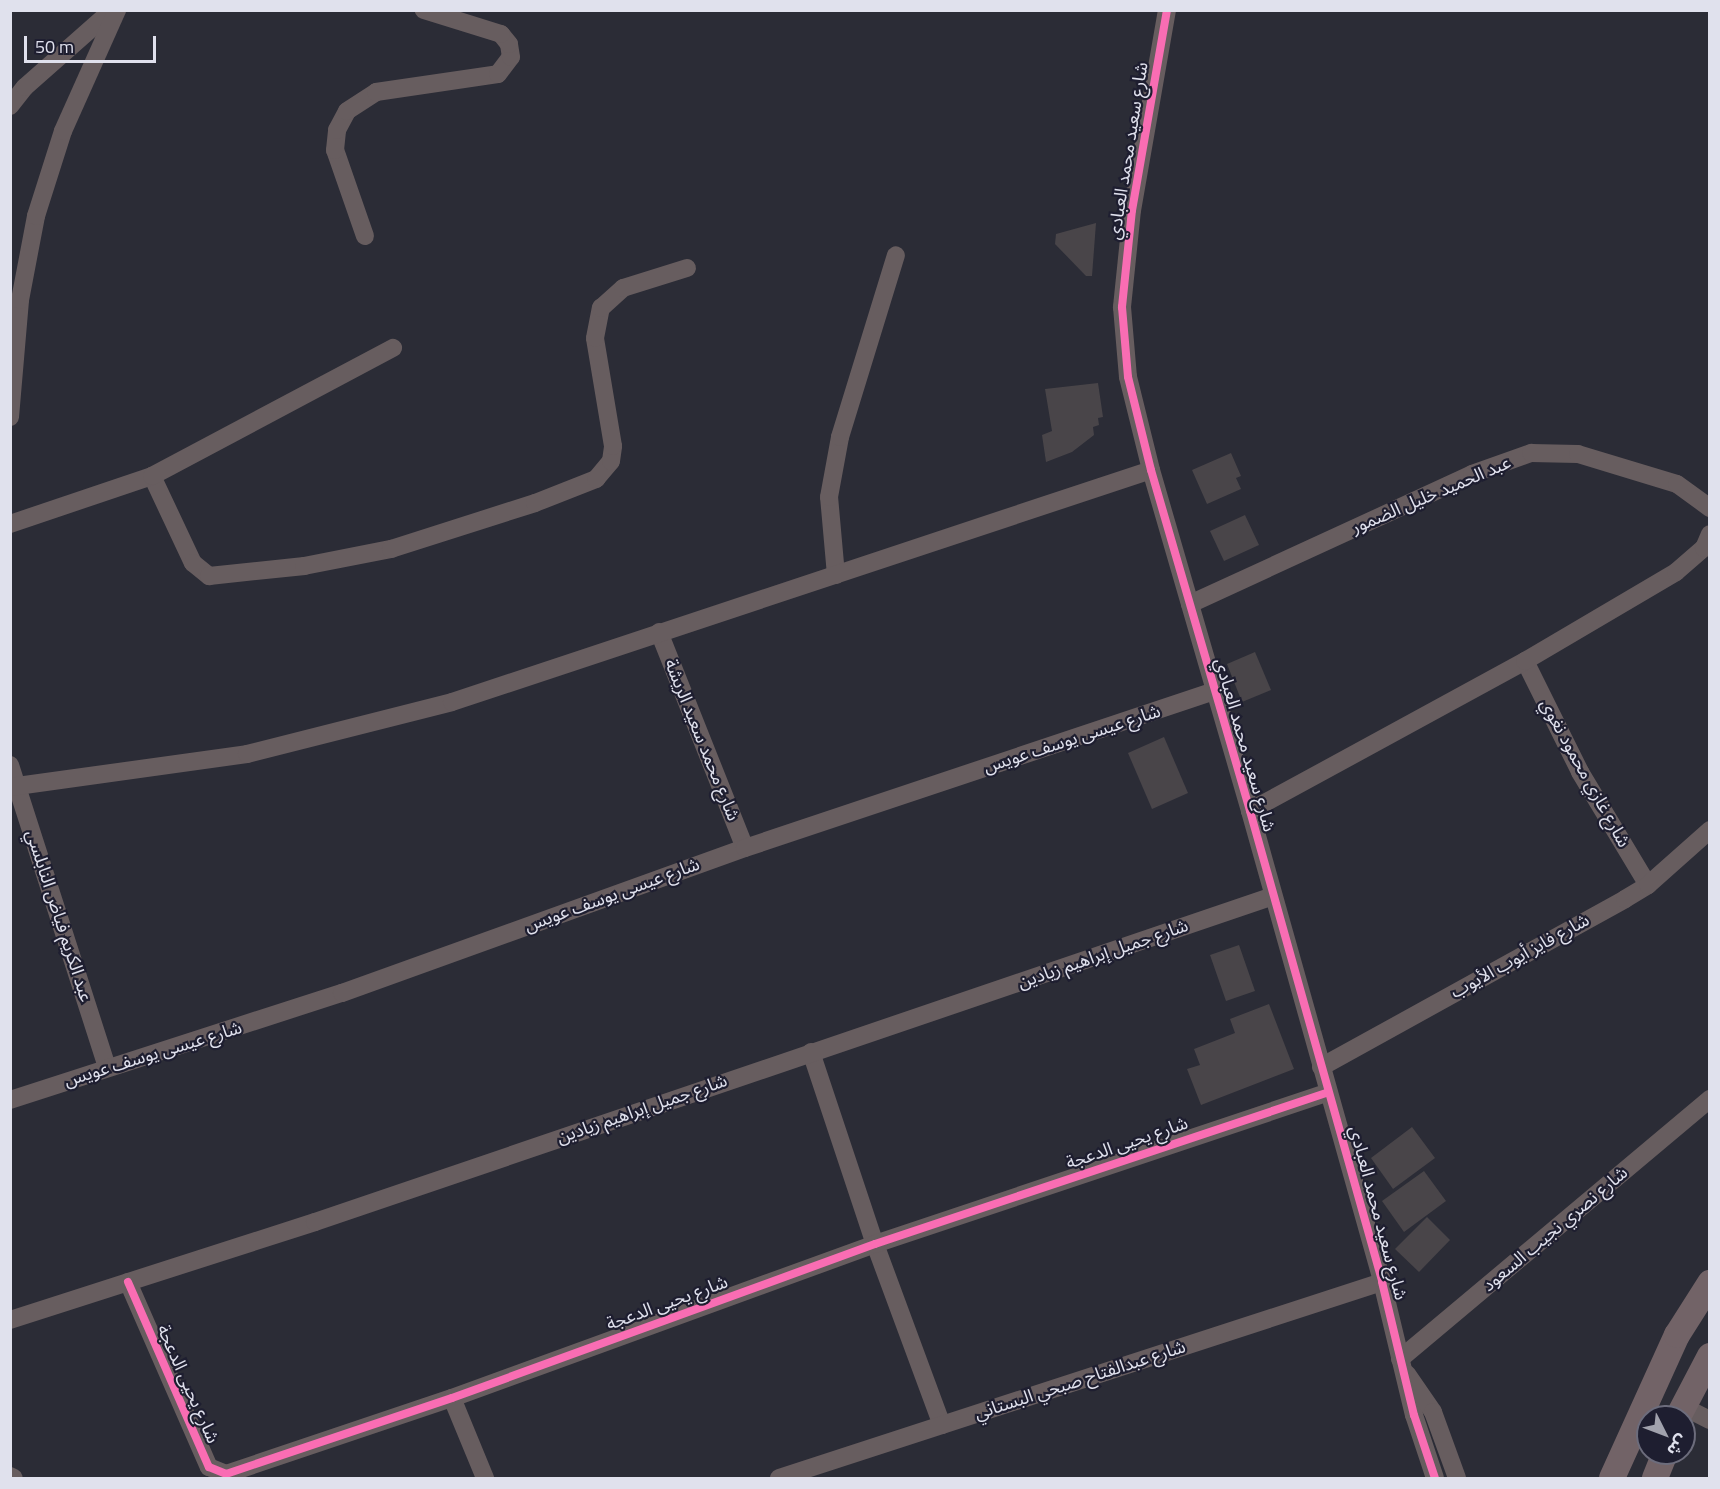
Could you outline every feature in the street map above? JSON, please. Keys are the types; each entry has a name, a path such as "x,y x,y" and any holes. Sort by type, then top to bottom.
{"highway":[{"path":"1612,1479 1677,1335 1710,1283"},
{"path":"1684,1405 1710,1356"}],"street":[{"path":"10,106 25,87 112,10"},
{"path":"10,417 20,300 48,173 117,10"},
{"path":"365,236 336,160 337,130 347,111 376,92 498,74 510,57 509,44 501,34 424,10"},
{"name":"شارع سعيد محمد العبادي","path":"1167,10 1132,210 1122,307 1128,377 1151,470 1250,811 1435,1479"},
{"path":"836,575 829,497 840,437 896,255"},
{"path":"152,476 193,563 209,576 304,566 391,549 535,503 596,479 611,461 613,446 595,338 601,308 623,288 687,268"},
{"path":"10,280 20,300"},
{"path":"10,524 152,476 393,348"},
{"name":"عبد الحميد خليل الضمور","path":"1190,604 1472,474 1531,453 1561,451 1589,457 1677,484 1710,508"},
{"path":"14,787 247,754 452,702 1151,470"},
{"path":"1250,811 1525,661 1676,572 1704,548 1710,534"},
{"name":"شارع محمد سعيد الريشة","path":"659,632 746,848"},
{"name":"شارع غازي محمود نغوي","path":"1525,661 1580,772 1648,885"},
{"name":"شارع عيسى يوسف عويس","path":"10,1100 342,993 746,848 1214,691"},
{"name":"عبد الكريم فياض النابلسي","path":"10,765 14,787 107,1068"},
{"name":"شارع فايز أيوب الأيوب","path":"1321,1068 1648,885 1710,830"},
{"name":"شارع جميل إبراهيم زيادين","path":"10,1320 430,1183 1273,896"},
{"path":"811,1052 875,1244 942,1425"},
{"name":"شارع يحيى الدعجة","path":"128,1282 186,1422 209,1467 226,1474 452,1398 875,1244 1328,1092"},
{"name":"شارع نصري نجيب السعود","path":"1402,1365 1710,1099"},
{"name":"شارع عبدالفتاح صبحي البستاني","path":"779,1479 1382,1282"},
{"name":"شارع سعيد محمد العبادي","path":"1402,1365 1433,1412 1457,1479"},
{"path":"452,1398 484,1479"},
{"path":"10,1476 14,1479"}],"building":[{"path":"1096,223 1092,276 1086,276 1055,244 1056,234"},
{"path":"1098,383 1103,417 1098,418 1099,425 1093,427 1094,435 1072,452 1046,462 1042,435 1052,431 1045,389"},
{"path":"1231,453 1241,476 1236,478 1241,489 1207,504 1192,470"},
{"path":"1245,515 1259,545 1224,561 1210,531"},
{"path":"1255,652 1271,690 1242,702 1227,664"},
{"path":"1164,737 1188,793 1152,809 1128,753"},
{"path":"1239,945 1255,991 1226,1001 1210,955"},
{"path":"1269,1004 1294,1069 1201,1105 1187,1069 1200,1065 1194,1049 1235,1033 1230,1019"},
{"path":"1412,1127 1435,1158 1393,1189 1371,1158"},
{"path":"1424,1171 1446,1201 1404,1232 1382,1201"},
{"path":"1427,1217 1450,1240 1419,1272 1395,1249"}],"cycle path":[{"path":"1167,10 1132,210 1122,307 1128,377 1151,470 1250,811 1382,1282 1414,1415 1435,1478"},
{"path":"128,1282 209,1467 226,1474 452,1398 875,1244 1328,1092"}]}
